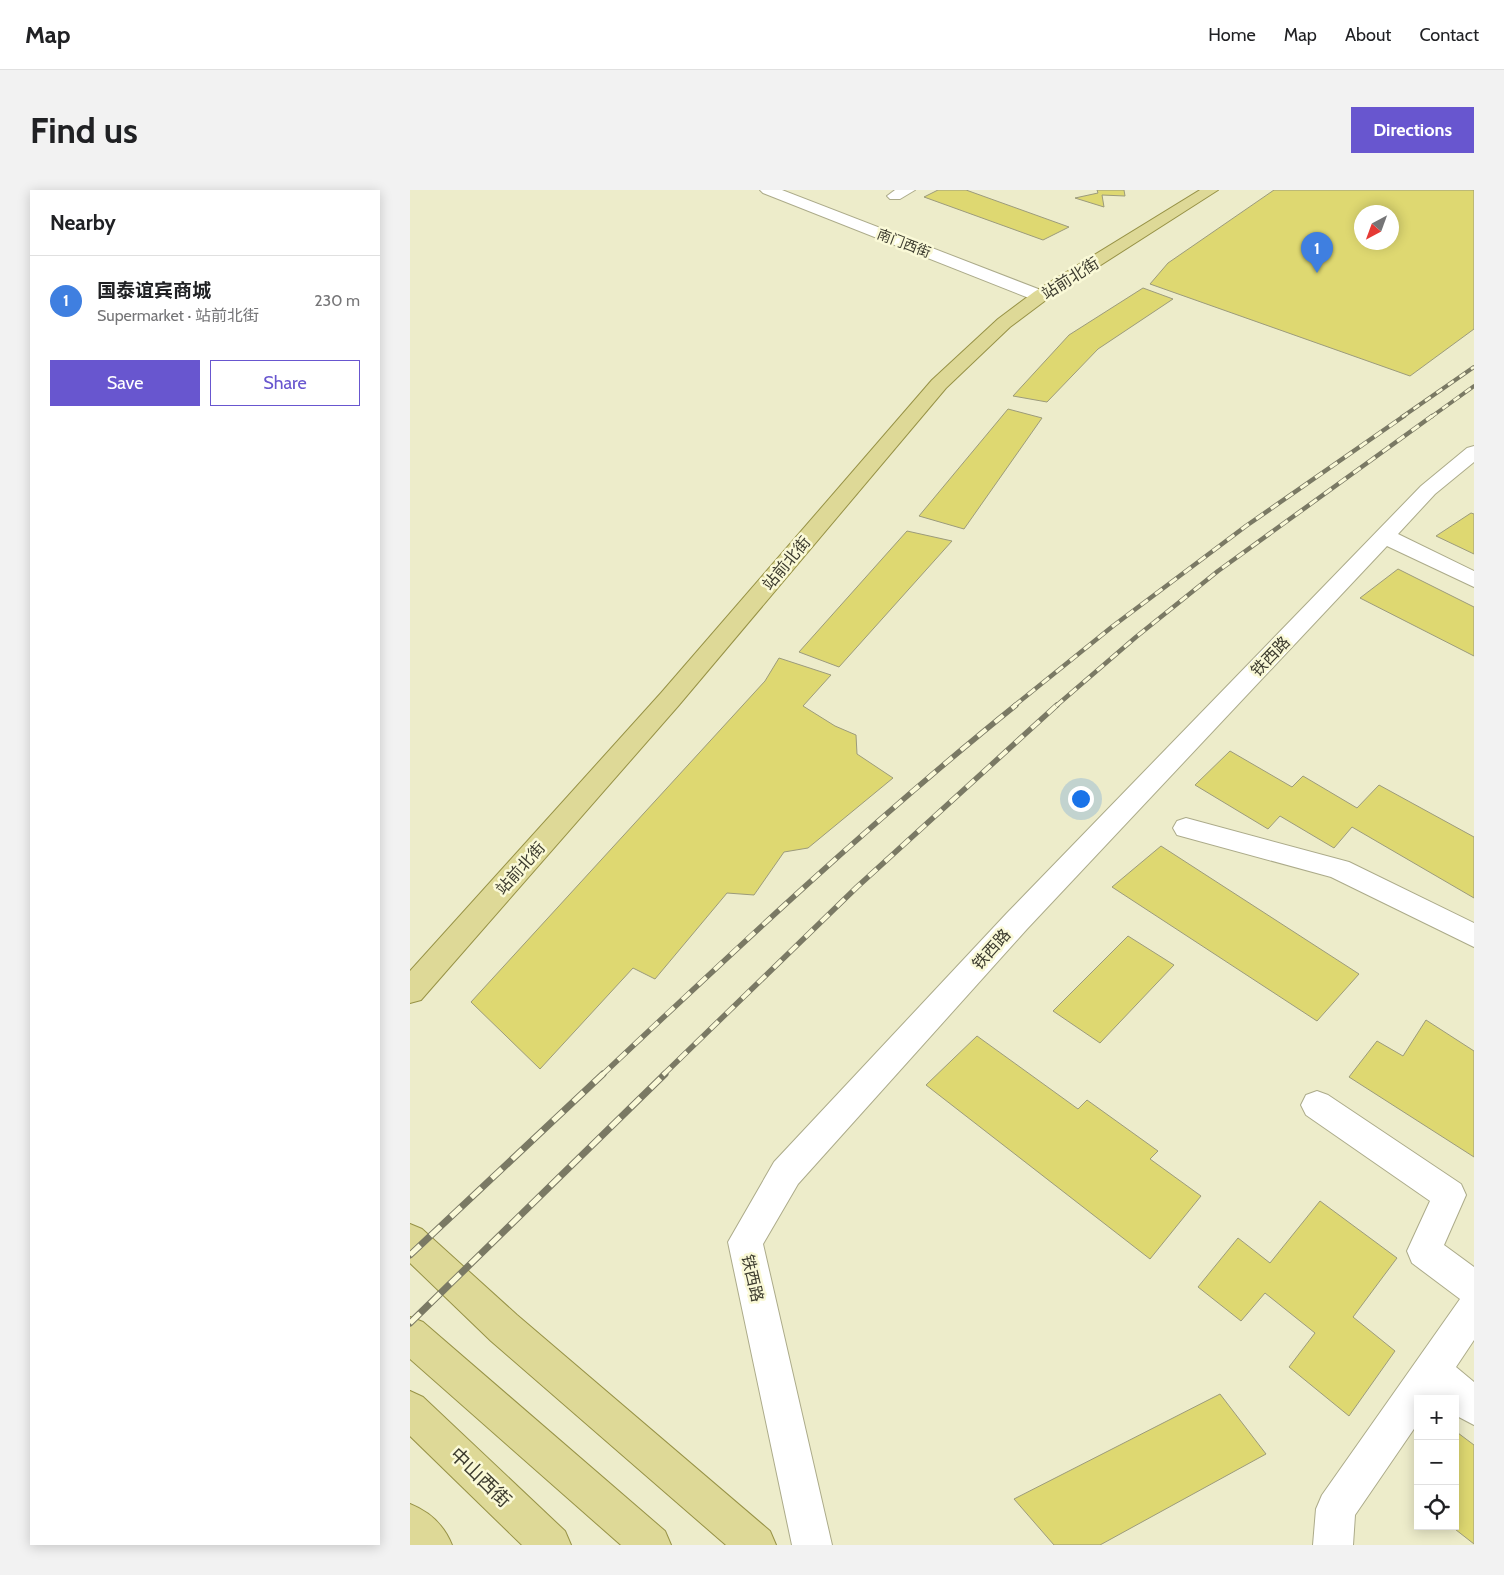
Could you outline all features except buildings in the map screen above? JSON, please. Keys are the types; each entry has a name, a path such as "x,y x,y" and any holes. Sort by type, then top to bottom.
{"main road":[{"name":"站前北街","path":"410,991 670,699 939,384 1004,323 1048,291 1210,190"},
{"path":"410,1240 504,1328 756,1545"},
{"path":"410,1335 651,1545"},
{"name":"中山西街","path":"410,1410 551,1545"}],"street":[{"name":"南门西街","path":"768,190 1048,291"},
{"name":"南门西街","path":"806,190 1048,291"},
{"name":"铁西路","path":"812,1545 745,1242 786,1173 1017,921 1384,536 1428,490 1474,452"},
{"path":"1384,536 1474,580"},
{"path":"1186,828 1339,869 1474,936"},
{"path":"1317,1105 1449,1195 1424,1251 1474,1288"},
{"path":"1332,1545 1336,1509 1474,1309"},
{"path":"1432,1371 1474,1406"}],"railway":[{"path":"1402,417 1474,367"},
{"path":"1431,417 1474,386"},
{"path":"1014,706 1113,626 1246,526 1404,416"},
{"path":"1056,706 1136,637 1218,571 1432,416"},
{"path":"602,1075 857,840 1016,705"},
{"path":"663,1075 857,887 1057,705"},
{"path":"410,1255 603,1074"},
{"path":"410,1323 665,1074"}],"place":[{"name":"国泰谊宾商城","path":"1317,273"}]}
